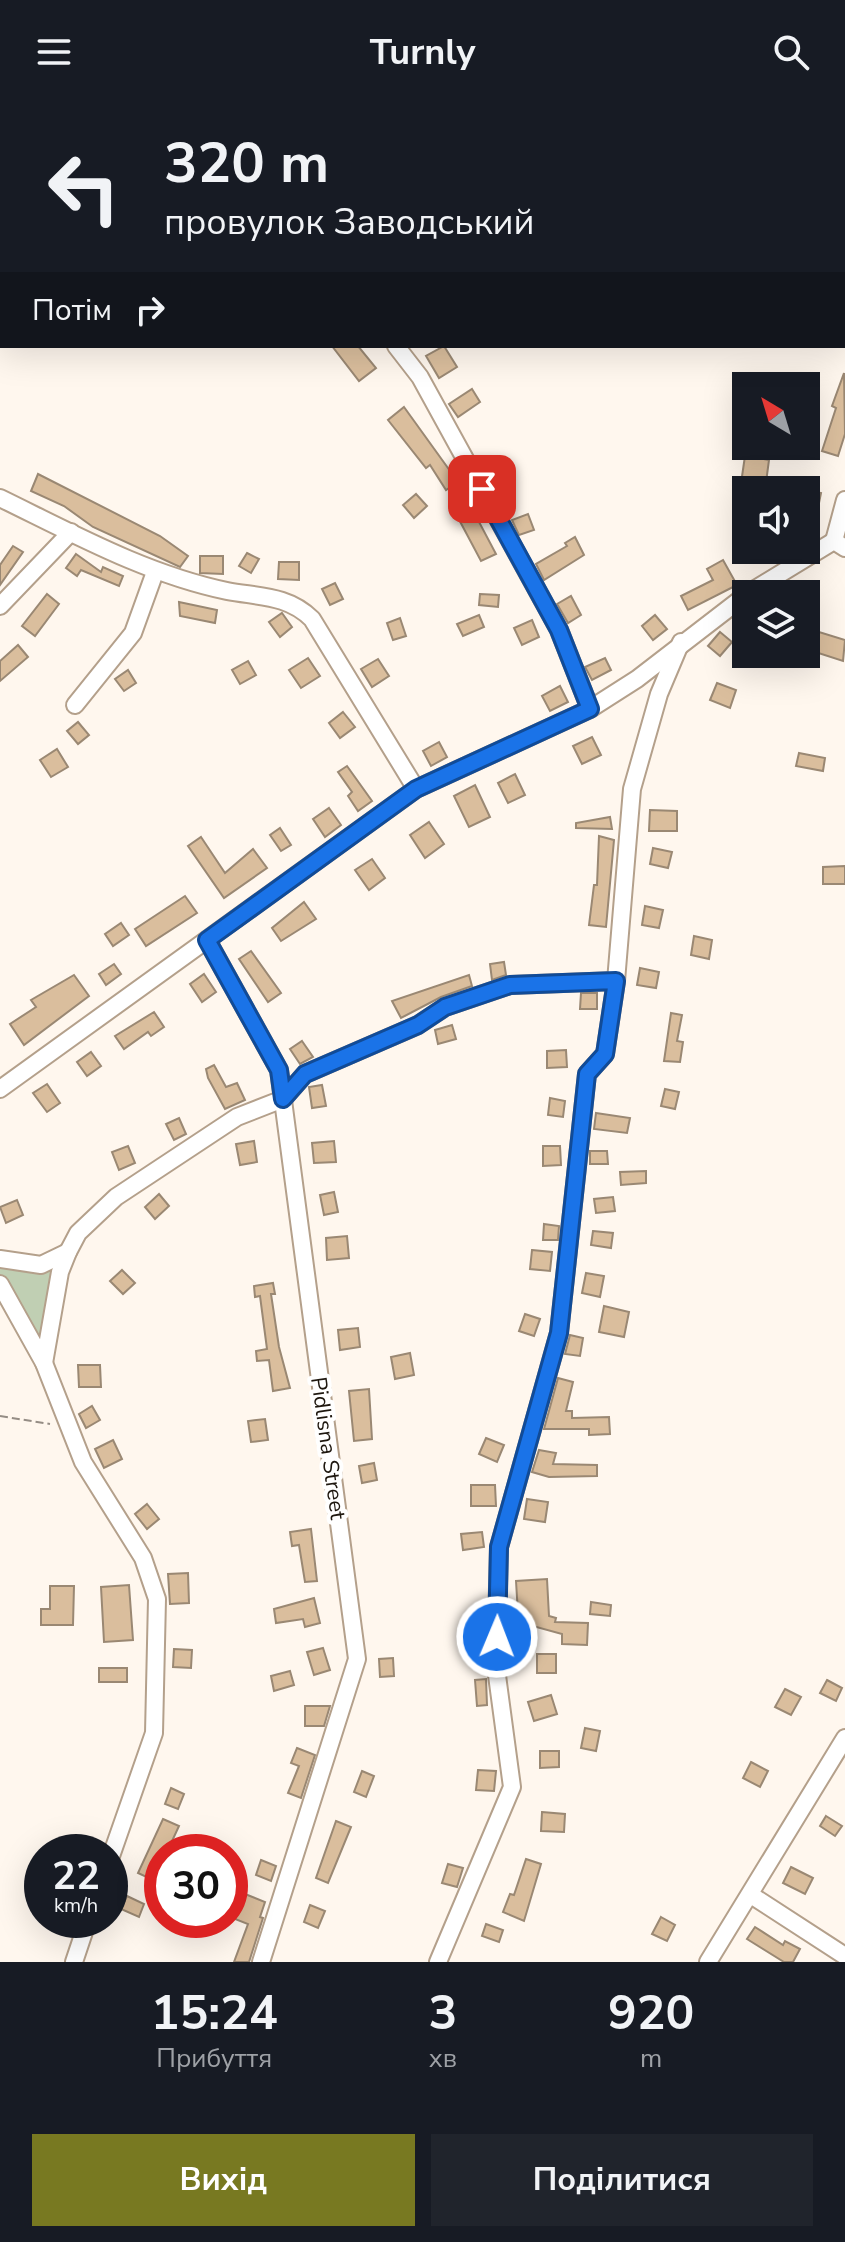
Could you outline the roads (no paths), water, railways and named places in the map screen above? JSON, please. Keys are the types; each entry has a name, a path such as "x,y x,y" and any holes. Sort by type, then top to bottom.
{"street":[{"path":"398,348 420,377 559,630 590,709"},
{"path":"0,498 155,572 226,591 287,600 300,607 312,619 416,789"},
{"path":"772,580 840,544 845,500"},
{"path":"0,606 71,532"},
{"path":"75,705 133,633 155,572"},
{"path":"0,1089 416,789 590,709 637,679 732,604"},
{"path":"438,1962 512,1787 496,1668 499,1547 559,1333 587,1074 605,1054 616,981 632,789 659,694 681,642"},
{"name":"Pidlisna Street","path":"207,940 279,1070 357,1659 261,1962"},
{"path":"44,1363 60,1272 68,1252 78,1233 116,1197 237,1117 283,1099 305,1074 418,1025 445,1007 510,985 616,981"},
{"path":"0,1259 41,1265 68,1252"},
{"path":"0,1284 44,1363 83,1462 143,1558 157,1599 154,1733 119,1834"},
{"path":"708,1962 845,1738"},
{"path":"751,1895 845,1956"},
{"path":"74,1962 82,1938"}]}
